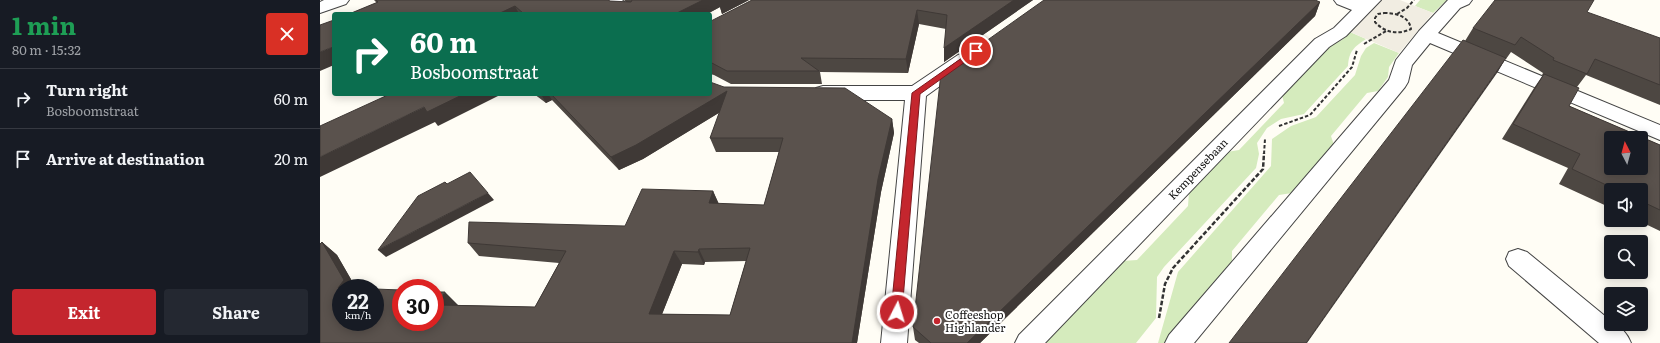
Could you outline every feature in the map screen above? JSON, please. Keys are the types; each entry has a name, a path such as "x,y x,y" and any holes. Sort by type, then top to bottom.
{"street":[{"path":"320,8 340,0"},
{"path":"611,0 626,12"},
{"path":"1343,0 1368,4"},
{"path":"1178,343 1398,82 1403,64 1426,35 1454,4 1463,0"},
{"name":"Kempensebaan","path":"1028,343 1322,43 1340,32 1368,4"},
{"path":"1426,35 1660,133"},
{"path":"807,93 916,93 979,48"},
{"path":"894,343 916,93"},
{"path":"1518,259 1618,343"}],"path":[{"path":"1397,14 1407,8 1414,0"},
{"path":"1378,14 1397,14 1409,21 1411,29 1404,33 1395,33 1386,31 1375,22 1375,18 1378,14"},
{"path":"1363,45 1386,31"},
{"path":"1274,129 1310,115 1352,68 1358,49"},
{"path":"1158,324 1162,295 1165,284 1173,268 1263,169 1266,157 1264,146 1266,138"}],"green space":[{"path":"1420,0 1447,0 1433,13 1415,6"},
{"path":"1350,32 1366,39 1358,44 1351,53 1348,66 1304,114 1281,119 1267,128 1257,143 1259,154 1256,168 1164,267 1157,277 1156,318 1136,343 1045,343 1122,261 1137,260 1188,206 1189,192 1227,152 1239,150 1284,103 1282,95 1332,44 1342,40"},
{"path":"1374,43 1399,53 1389,67 1388,77 1378,91 1367,93 1331,136 1334,145 1292,193 1279,195 1232,251 1232,265 1168,343 1158,343 1178,272 1271,166 1272,139 1291,126 1316,117 1355,75 1361,56 1366,48"}],"shaded area":[{"path":"1381,0 1400,0 1433,13 1399,53 1350,32"}],"building":[{"path":"376,0 608,0 631,2 632,0 703,0 679,12 522,12 515,6 502,12 354,12 378,2"},
{"path":"752,0 1014,0 944,48 947,15 917,10 906,59 801,58 819,71 727,71 712,63 712,20"},
{"path":"1044,0 1315,0 1320,2 967,343 931,343 913,327 941,73"},
{"path":"1495,0 1594,0 1587,12 1660,38 1660,85 1595,59 1587,74 1553,60 1554,58 1521,37 1515,45 1473,28"},
{"path":"332,21 332,47 320,52 320,25"},
{"path":"1463,40 1506,58 1306,343 1229,343"},
{"path":"1544,74 1579,88 1569,106 1627,131 1604,131 1604,175 1648,175 1648,140 1660,145 1660,210 1648,204 1648,183 1604,184 1572,169 1580,154 1513,124"},
{"path":"712,83 724,87 845,88 892,119 878,179 852,343 320,343 320,244 322,242 343,279 332,279 332,331 384,331 384,289 392,290 392,331 444,331 444,305 535,307 566,251 468,243 469,222 625,226 642,189 713,191 709,203 764,205 783,138 710,138 727,91 636,145 611,157 553,96 712,96","holes":["750,248 730,315 649,314 674,251 698,252 699,249"]},
{"path":"386,96 460,96 427,112 424,107 320,157 320,126"},
{"path":"470,172 488,193 378,250 418,196 445,182 447,184"}],"place":[{"name":"Coffeeshop Highlander","path":"937,321"}],"route":[{"path":"897,312 916,93 976,51"}]}
